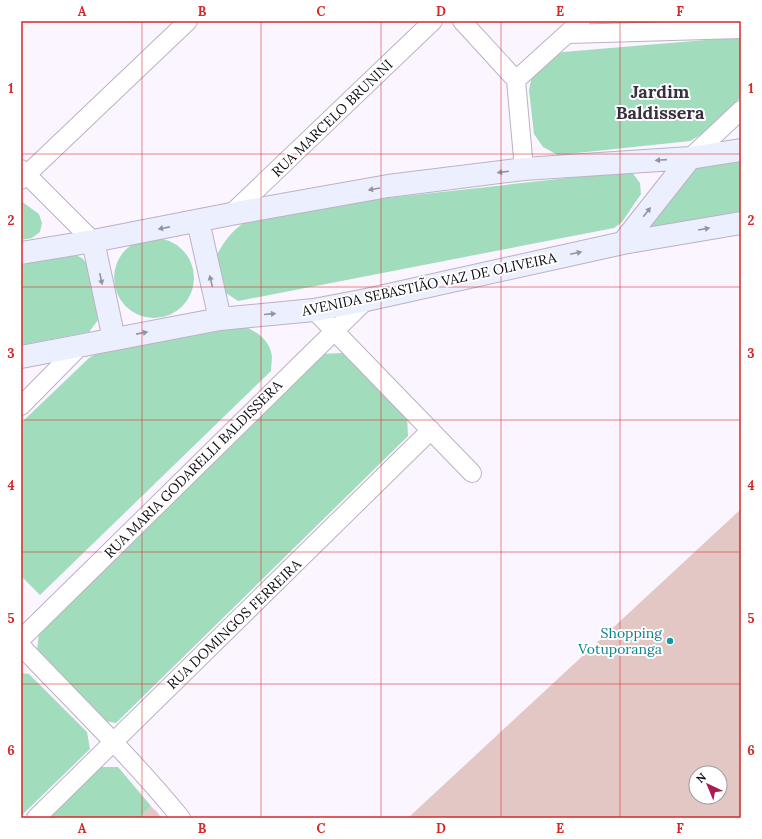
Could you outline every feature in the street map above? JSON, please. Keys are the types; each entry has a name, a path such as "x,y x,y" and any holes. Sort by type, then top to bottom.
{"street":[{"path":"114,339 93,241 23,175 188,21"},
{"name":"RUA MARCELO BRUNINI","path":"230,214 434,21"},
{"path":"462,21 516,80 524,170"},
{"path":"516,80 581,21"},
{"path":"568,34 741,30"},
{"path":"623,243 690,158 741,110"},
{"path":"21,253 388,186 524,170 690,158 741,150"},
{"path":"198,221 220,319"},
{"name":"AVENIDA SEBASTIÃO VAZ DE OLIVEIRA","path":"21,357 220,319 314,310 366,300 623,243 741,223"},
{"name":"RUA MARIA GODARELLI BALDISSERA","path":"21,639 366,300"},
{"path":"314,310 472,473"},
{"path":"21,406 81,345"},
{"name":"RUA DOMINGOS FERREIRA","path":"36,818 431,430"},
{"path":"21,646 113,742 181,818"}],"green space":[{"path":"741,37 741,97 709,130 690,141 558,155 543,147 534,134 529,90 532,75 551,57 563,52"},
{"path":"741,157 741,214 655,229 650,224 693,169 706,162"},
{"path":"631,171 640,183 641,194 622,222 614,228 238,301 223,291 213,262 221,247 230,236 253,216 387,198"},
{"path":"21,201 39,214 42,223 40,232 32,238 21,240"},
{"path":"154,238 169,241 182,250 191,263 194,278 191,293 182,306 169,315 154,318 139,315 126,306 117,293 114,278 117,263 126,250 139,241"},
{"path":"67,251 82,258 87,264 101,311 98,320 89,332 21,345 21,260"},
{"path":"242,325 260,335 266,342 272,354 271,371 40,595 21,576 21,423 89,358 100,351"},
{"path":"342,353 407,416 408,436 116,723 100,720 37,651 39,632 320,354"},
{"path":"21,673 29,674 87,732 90,749 21,816"},
{"path":"95,767 118,767 151,806 140,818 44,818"}],"building":[{"name":"Shopping Votuporanga","path":"741,509 741,818 409,817"},
{"path":"151,806 161,818 140,818"}],"place":[{"name":"Shopping Votuporanga","path":"670,641"}],"district":[{"name":"Jardim Baldissera","path":"660,101"}]}
